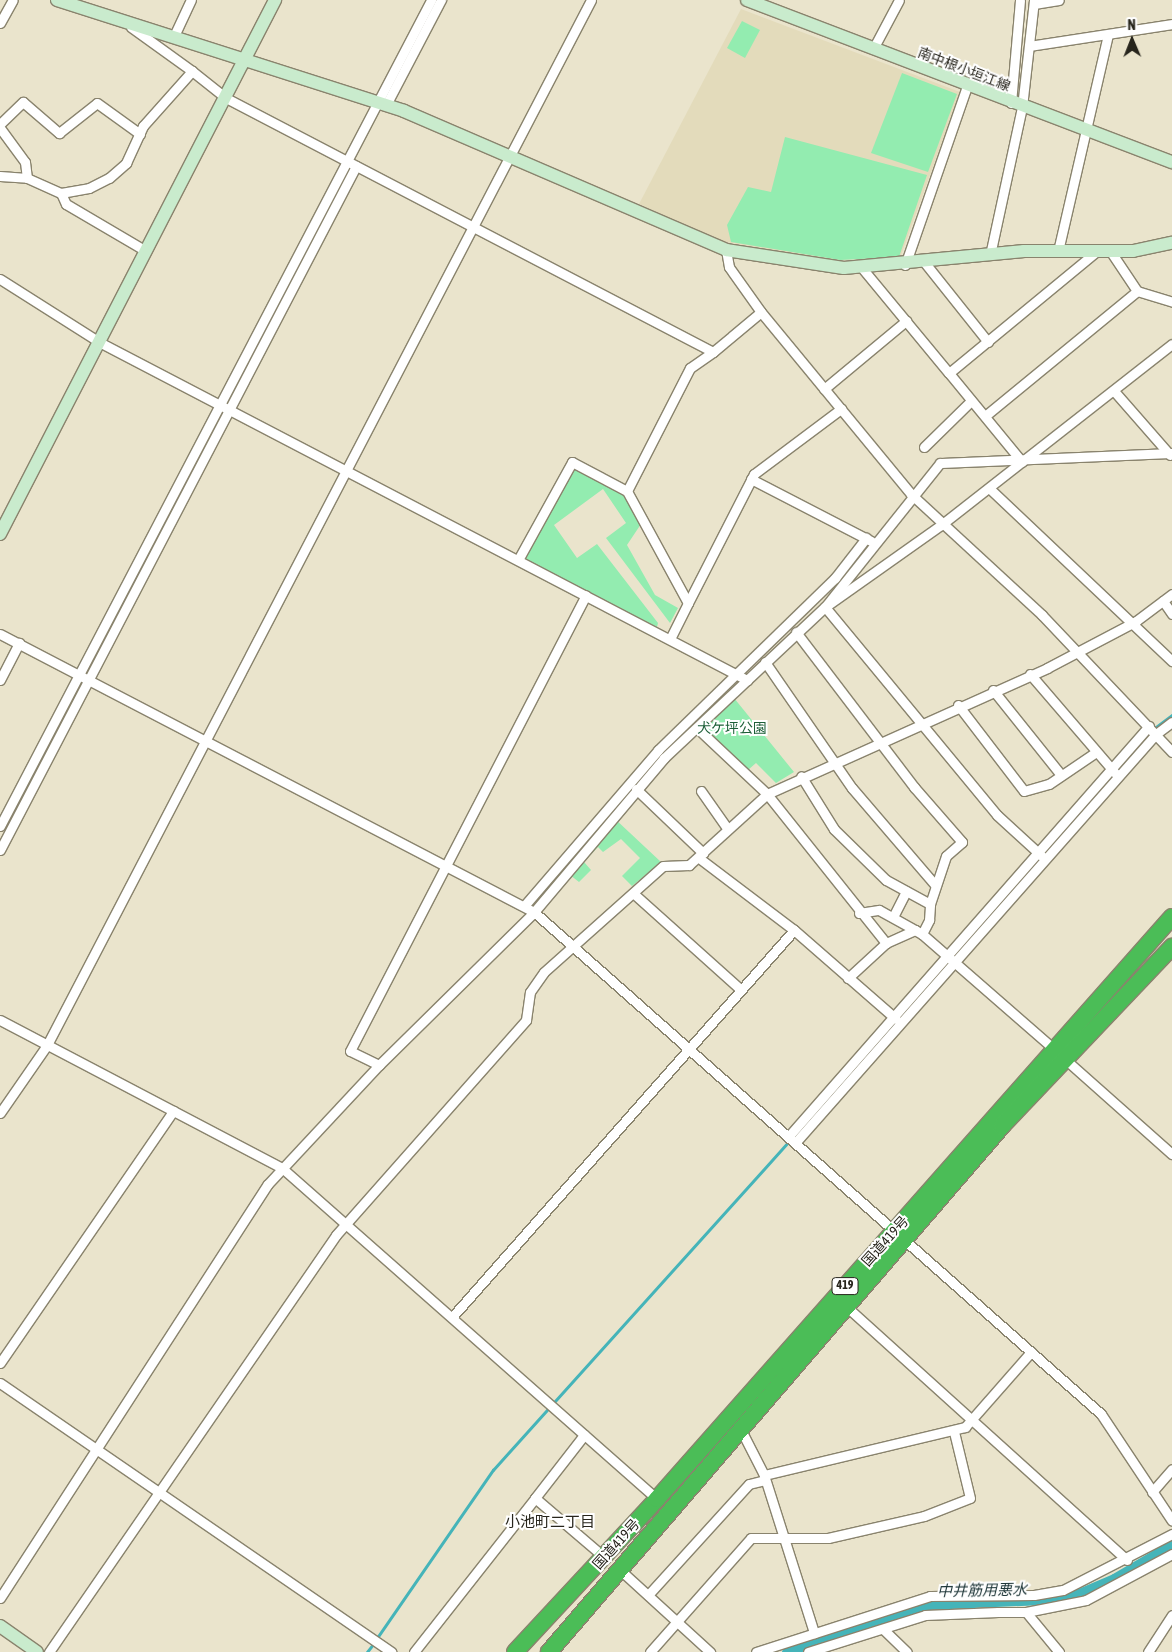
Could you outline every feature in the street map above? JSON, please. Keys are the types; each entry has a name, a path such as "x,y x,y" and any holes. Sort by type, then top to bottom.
{"highway":[{"name":"国道419号","path":"515,1652 900,1235 1061,1055 1172,917"},
{"name":"国道419号","path":"1061,1055 1172,947"},
{"name":"国道419号","path":"548,1652 618,1568 740,1428 848,1308 900,1235"}],"street":[{"path":"0,23 13,0"},
{"path":"57,0 382,103 726,250 809,265 862,268 990,255 1058,251 1111,252 1172,243"},
{"path":"174,36 191,0"},
{"path":"0,534 101,343 275,0"},
{"path":"0,826 84,677 225,408 352,164 431,0"},
{"path":"382,103 442,0"},
{"path":"0,1113 47,1045 591,0"},
{"name":"南中根小垣江線","path":"750,0 1017,105 1172,162"},
{"path":"873,49 899,0"},
{"path":"1017,105 1020,0"},
{"path":"990,255 1029,46 1034,2 1059,0"},
{"path":"123,21 192,70 226,98 713,352"},
{"path":"1029,46 1172,24"},
{"path":"1058,251 1084,129 1108,34"},
{"path":"0,176 27,178 61,192 89,188 109,178 126,163 140,134 192,70"},
{"path":"905,265 968,86"},
{"path":"0,124 23,102 59,133 97,103 140,134"},
{"path":"0,128 26,162 27,178"},
{"path":"61,192 66,204 146,251"},
{"path":"726,250 729,267 761,312 911,494 941,525 1078,653 1172,752"},
{"path":"949,373 1096,252"},
{"path":"1111,252 1137,291 1172,302"},
{"path":"925,263 988,342"},
{"path":"862,268 1022,462"},
{"path":"0,279 101,343 746,680"},
{"path":"985,416 1137,291"},
{"path":"627,491 690,368 713,352 761,312"},
{"path":"824,389 906,321"},
{"path":"0,1598 95,1448 282,1168 379,1065 534,912 636,788 796,632 825,607 941,525 1172,344"},
{"path":"1114,391 1171,455"},
{"path":"924,447 971,401"},
{"path":"670,639 751,479 841,409"},
{"path":"524,906 628,782 735,674 835,578 940,463 1022,462 1171,455"},
{"path":"518,560 572,462 627,491 688,602"},
{"path":"751,479 870,540"},
{"path":"989,488 1128,623 1172,661"},
{"path":"825,607 870,540"},
{"path":"49,1652 345,1223 526,1020 530,992 544,972 662,866 689,865 701,856 727,828 767,794 834,761 1078,653 1172,594"},
{"path":"379,1065 350,1051 586,595"},
{"path":"1163,601 1172,614"},
{"path":"825,607 997,815 1042,856"},
{"path":"796,632 882,740 914,788 962,842 946,856 930,904 929,920 918,932 886,942 848,978"},
{"path":"0,634 534,912 900,1235 1106,1420 1172,1521"},
{"path":"0,680 19,643"},
{"path":"765,662 834,761 936,885"},
{"path":"1030,674 1116,773"},
{"path":"0,850 84,677"},
{"path":"993,690 1062,775"},
{"path":"958,705 1024,791 1062,775 1096,752"},
{"path":"791,1140 1116,773 1156,734 1172,722"},
{"path":"1116,773 1149,726"},
{"path":"696,728 767,794 859,913 886,942"},
{"path":"801,776 834,829 886,880 930,904"},
{"path":"636,788 701,856 794,930 897,1020"},
{"path":"701,791 727,828"},
{"path":"892,918 906,892"},
{"path":"633,893 740,989"},
{"path":"859,913 879,910 918,932 951,958 1172,1154"},
{"path":"453,1316 794,930"},
{"path":"0,1020 282,1168 453,1316 657,1499"},
{"path":"0,1363 173,1111"},
{"path":"848,1308 974,1418 1127,1560"},
{"path":"648,1595 749,1484 764,1477 954,1432 974,1418 1031,1352"},
{"path":"0,1383 392,1652"},
{"path":"740,1428 764,1477 814,1633"},
{"path":"650,1652 751,1538 828,1538 924,1516 970,1498 954,1432"},
{"path":"414,1652 584,1435"},
{"path":"1152,1492 1172,1469"},
{"path":"535,1498 604,1557"},
{"path":"756,1652 930,1596 998,1595 1064,1590 1127,1560 1172,1534"},
{"path":"808,1652 925,1615 1026,1612 1086,1600 1172,1554"},
{"path":"618,1568 710,1652"},
{"path":"998,1595 998,1612"},
{"path":"1026,1612 1059,1652"},
{"path":"1148,1652 1172,1615"},
{"path":"0,1626 37,1652"},
{"path":"883,1628 906,1652"}],"shaded area":[{"path":"741,9 960,92 900,258 831,260 720,241 639,204"}],"green space":[{"path":"742,21 760,30 745,58 727,48"},
{"path":"902,73 957,94 928,172 871,153"},
{"path":"785,137 927,175 899,257 840,260 731,242 727,225 748,187 771,192"},
{"path":"573,467 624,493 641,524 627,545 655,595 678,608 670,623 606,538 626,523 603,489 554,525 577,558 597,544 658,623 657,627 524,559"},
{"name":"犬ケ坪公園","path":"734,698 794,772 776,783 756,763 748,770 703,729"},
{"path":"614,818 661,862 632,886 622,876 640,858 621,839 603,852 598,847 584,862 591,870 579,882 570,875"}],"waterway":[{"path":"86,675 148,556"},
{"path":"1156,727 1172,715"},
{"path":"1117,770 1150,734"},
{"path":"1065,828 1114,774"},
{"path":"377,1638 493,1470 789,1141"},
{"name":"中井筋用悪水","path":"786,1652 928,1605 1065,1599 1114,1578 1172,1544"},
{"path":"367,1652 374,1643"}],"district":[{"name":"小池町二丁目","path":"550,1522"}]}
